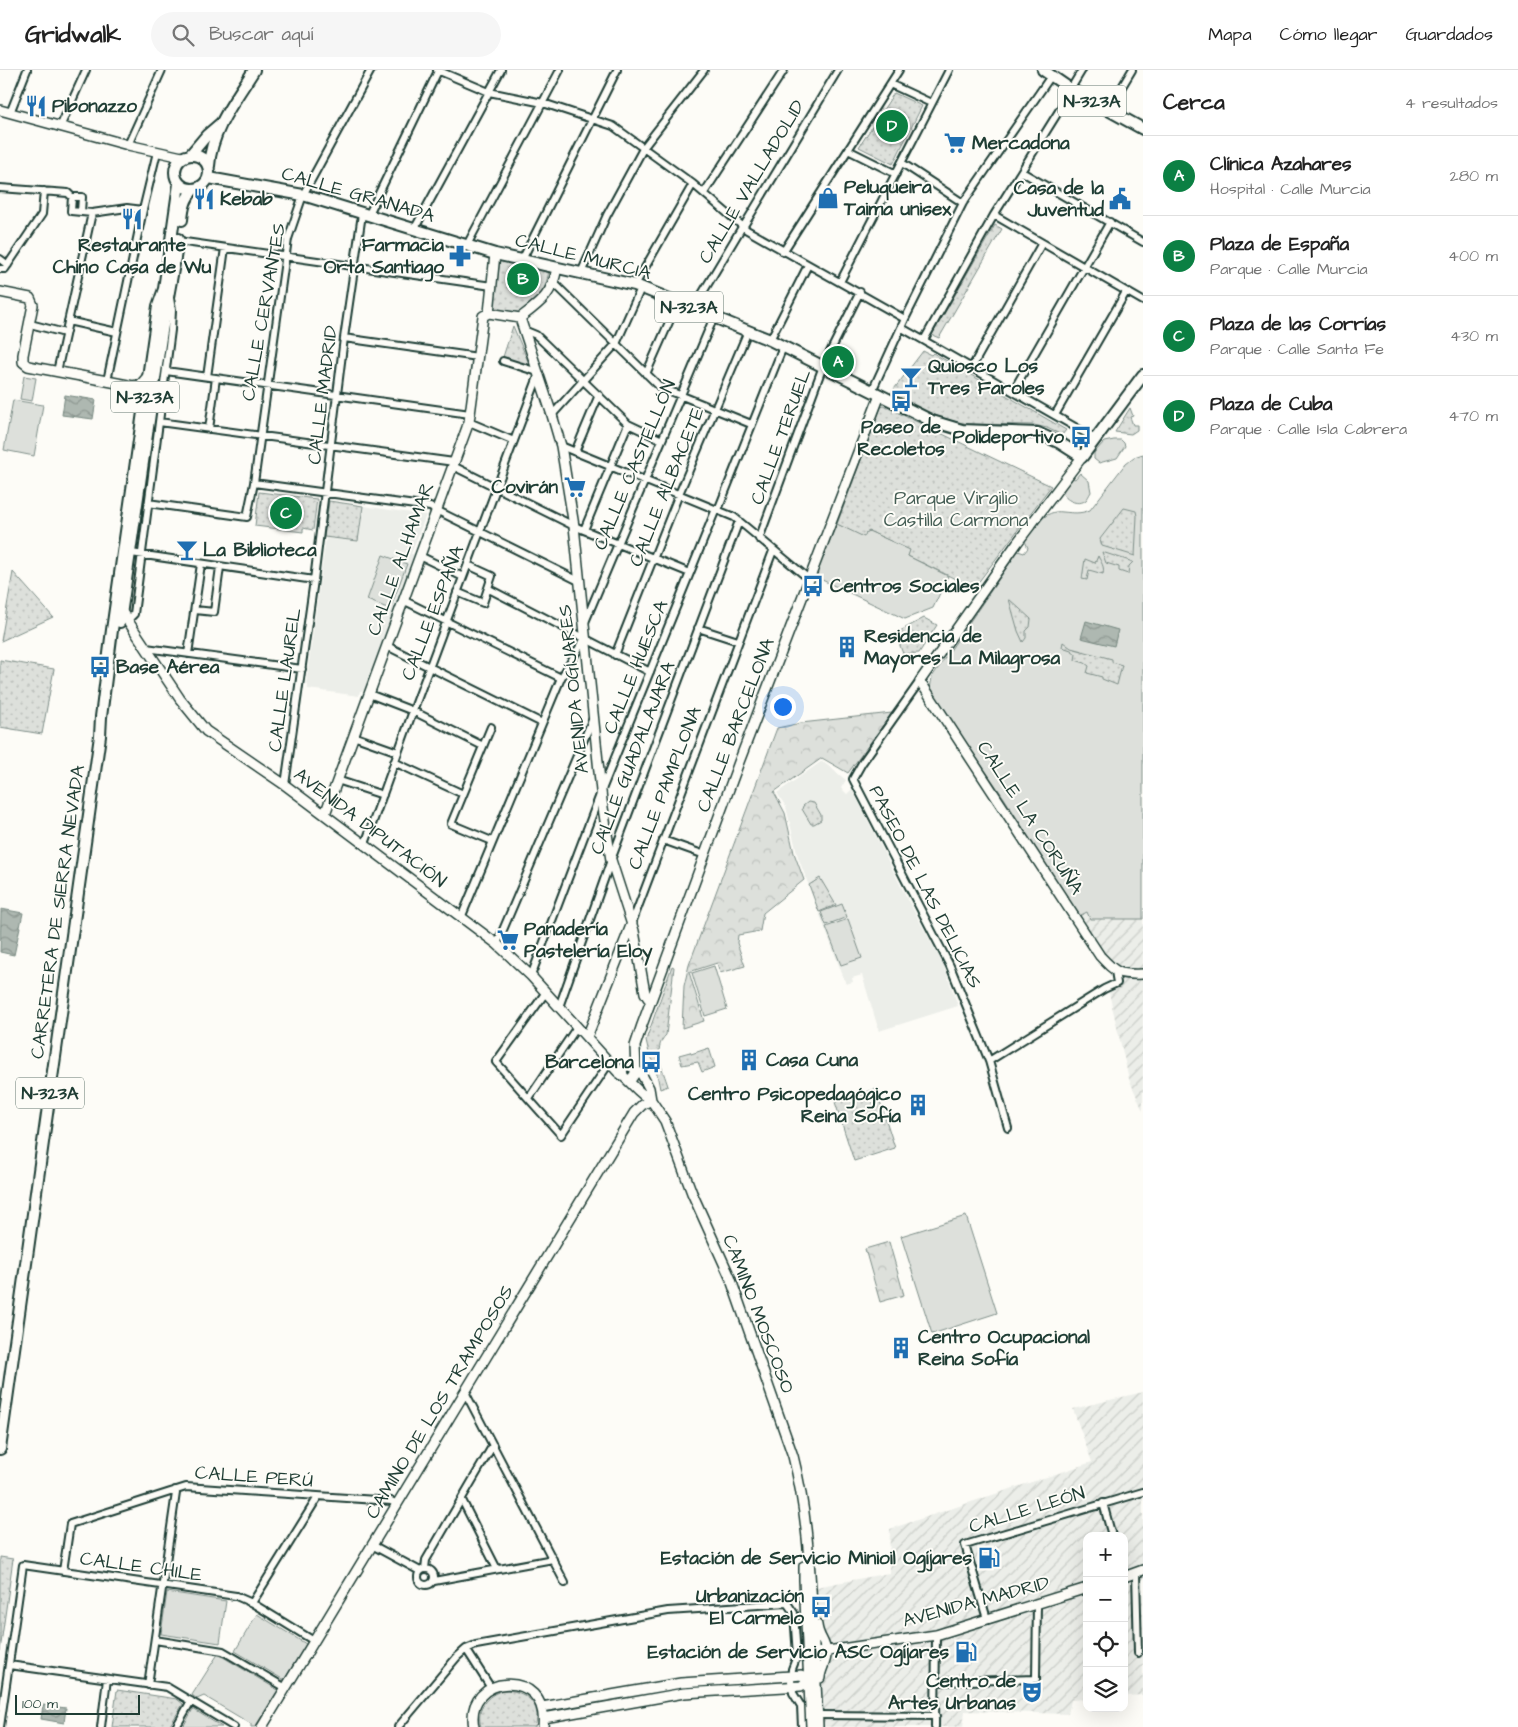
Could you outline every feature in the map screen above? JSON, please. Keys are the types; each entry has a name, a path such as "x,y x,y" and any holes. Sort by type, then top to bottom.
{"main road":[{"name":"N-323A","path":"121,615 126,529 158,306 164,289 180,184 174,170 177,163 221,122 254,70"},
{"name":"N-323A","path":"1048,72 1072,90 1143,129"},
{"name":"N-323A","path":"121,615 165,310 170,294 184,207 189,194 205,183 208,178 210,157 221,122"},
{"path":"186,156 198,155 205,159 209,166"},
{"name":"CALLE GRANADA","path":"208,178 303,195 495,254"},
{"path":"180,184 186,188 194,189"},
{"name":"CALLE MURCIA","path":"495,254 638,286 770,340 876,393"},
{"path":"1082,457 1143,375"},
{"name":"N-323A","path":"876,393 947,426 979,432 1038,433 1060,442 1082,457"},
{"name":"CARRETERA DE SIERRA NEVADA","path":"0,1449 100,736 101,717 121,615"}],"street":[{"path":"10,112 27,70"},
{"path":"60,127 86,70"},
{"path":"128,145 162,70"},
{"name":"CALLE CERVANTES","path":"148,503 248,517 288,239 303,195 371,70"},
{"path":"437,70 489,92 542,103 613,126 693,184 742,227 783,252 860,292 905,319"},
{"name":"CALLE MADRID","path":"314,580 354,266 365,215 437,70"},
{"path":"415,228 502,70"},
{"path":"467,244 560,70"},
{"path":"522,260 616,70"},
{"path":"581,273 607,215 644,147 704,70"},
{"path":"704,193 784,70"},
{"name":"CALLE VALLADOLID","path":"693,308 838,70"},
{"path":"783,252 899,70"},
{"path":"840,282 949,70"},
{"path":"924,340 994,215 1072,90 1082,70"},
{"path":"1108,110 1132,70"},
{"path":"876,393 905,319 963,203 1048,72"},
{"path":"890,84 931,103"},
{"path":"0,110 128,145 186,156"},
{"path":"848,150 896,174"},
{"path":"107,381 157,152"},
{"path":"902,163 963,203"},
{"path":"1022,172 1143,242"},
{"path":"552,415 616,344 638,286 693,184"},
{"path":"0,188 68,193 72,197 82,197 81,212"},
{"path":"0,270 5,269 8,265 42,214 44,191"},
{"path":"72,197 71,211 92,213 127,208 143,210"},
{"path":"57,372 92,213"},
{"path":"994,215 1143,302"},
{"path":"1013,391 1110,222"},
{"path":"174,224 178,241 492,286"},
{"path":"972,367 1042,244"},
{"path":"207,377 225,248"},
{"path":"495,254 489,313 520,318 542,301 554,283 557,268"},
{"path":"0,259 8,265"},
{"path":"770,340 808,266"},
{"path":"554,283 660,387 751,424"},
{"path":"0,292 30,298 33,305 23,362 28,366 133,386 141,384 148,378 160,344"},
{"name":"CALLE TERUEL","path":"760,539 823,366 860,292"},
{"path":"1055,415 1126,292"},
{"path":"121,615 134,614 171,330 172,310 170,294"},
{"path":"646,374 678,302"},
{"name":"CALLE ALHAMAR","path":"324,814 470,418 483,316 489,313"},
{"name":"CALLE CASTELLÓN","path":"584,625 714,317"},
{"name":"AVENIDA OGÍJARES","path":"520,318 561,446 574,526 601,792 611,860 632,923 645,993 651,1000"},
{"path":"68,321 117,332"},
{"path":"30,324 66,333"},
{"path":"902,328 1096,438"},
{"path":"524,330 536,335 628,424 662,440"},
{"name":"CALLE ALBACETE","path":"615,655 679,494 748,331"},
{"path":"344,338 478,357"},
{"name":"CALLE HUESCA","path":"531,976 601,792 783,347"},
{"path":"503,361 539,373"},
{"path":"166,372 338,395 470,418 514,441"},
{"name":"CALLE ESPAÑA","path":"366,844 394,762 539,373"},
{"path":"209,429 216,378"},
{"path":"133,386 144,407"},
{"name":"CALLE BARCELONA","path":"635,1071 636,1046 651,1000 809,579 876,393"},
{"path":"532,394 546,395"},
{"path":"575,452 599,395"},
{"path":"158,422 454,464 496,488 574,526 690,573"},
{"path":"584,530 628,424"},
{"path":"561,446 734,517 809,579"},
{"name":"PASEO DE LAS DELICIAS","path":"1008,1128 989,1061 950,966 853,779 862,762 1022,536 1082,457"},
{"path":"254,483 437,510 579,582"},
{"name":"CALLE GUADALAJARA","path":"559,1007 611,860 739,522"},
{"path":"126,529 128,547 131,554 314,580"},
{"name":"CALLE PAMPLONA","path":"587,1037 773,551"},
{"path":"420,556 463,577"},
{"path":"188,654 201,564"},
{"path":"457,592 484,603 492,576 468,565"},
{"path":"195,610 214,612 220,566"},
{"name":"CALLE LAUREL","path":"285,785 314,580"},
{"path":"489,589 650,672"},
{"path":"403,600 561,678"},
{"name":"AVENIDA DIPUTACIÓN","path":"121,615 206,731 366,844 497,944 531,976 610,1062 625,1074"},
{"path":"698,628 738,642"},
{"path":"461,918 561,678 585,638"},
{"path":"386,646 542,723"},
{"path":"146,648 302,669"},
{"name":"CALLE LA CORUÑA","path":"920,681 1100,956 1115,971"},
{"path":"369,694 413,711 483,746"},
{"path":"497,944 593,718"},
{"path":"491,728 451,824 492,842"},
{"path":"353,736 398,752"},
{"path":"394,762 463,794"},
{"path":"337,780 383,795"},
{"path":"663,840 705,856"},
{"path":"1115,971 1128,975 1143,974"},
{"path":"989,1061 1104,989 1118,983 1115,971"},
{"path":"546,992 496,1062 561,1135 610,1062"},
{"path":"529,1098 578,1027"},
{"path":"625,1074 634,1077 635,1071"},
{"name":"CAMINO MOSCOSO","path":"635,1071 641,1073 649,1088 651,1100 665,1121 692,1193 730,1277 779,1415 799,1481 806,1521 812,1607 814,1653 812,1668"},
{"name":"CAMINO MOSCOSO","path":"625,1074 644,1096 651,1100"},
{"name":"CAMINO DE LOS TRAMPOSOS","path":"262,1727 634,1113 651,1100"},
{"path":"465,1392 566,1583"},
{"path":"494,1445 426,1560 418,1579 420,1583 424,1586 430,1585 434,1581 553,1559"},
{"name":"CALLE PERÚ","path":"63,1571 70,1524 186,1487 391,1501 397,1504"},
{"path":"148,1685 175,1490"},
{"name":"CALLE LEÓN","path":"987,1619 965,1544 1143,1492"},
{"path":"252,1603 318,1497"},
{"path":"462,1500 498,1569"},
{"path":"1103,1503 1111,1532"},
{"path":"372,1545 422,1570 432,1571 434,1581"},
{"name":"CAMINO MOSCOSO","path":"807,1549 804,1580 805,1614 818,1715 817,1727"},
{"name":"CALLE CHILE","path":"9,1665 23,1566 236,1596 252,1603 314,1641"},
{"path":"1138,1653 1139,1571"},
{"name":"AVENIDA MADRID","path":"814,1653 936,1635 1083,1589"},
{"path":"398,1727 457,1657 466,1649 476,1645 668,1611 787,1603 794,1613 797,1656 791,1676 792,1687 801,1706 802,1727"},
{"path":"936,1682 1036,1679 1037,1603"},
{"path":"812,1607 817,1616 817,1633 825,1644 826,1652 820,1674 821,1709 818,1715 936,1716"},
{"path":"805,1614 809,1619 810,1645 814,1653"},
{"path":"936,1635 936,1727"},
{"path":"155,1640 223,1650 286,1688"},
{"path":"466,1649 491,1688"},
{"path":"0,1727 9,1665 167,1687 234,1727"},
{"path":"810,1727 809,1680 812,1668"},
{"path":"542,1707 681,1683 801,1676 809,1680 813,1688 814,1724 817,1727"},
{"path":"101,1727 108,1679"},
{"path":"474,1727 474,1708 480,1698 491,1688 508,1684 518,1685 533,1693 542,1707 544,1722 684,1693 792,1687 801,1686 809,1680"},
{"path":"176,1727 191,1701"}],"shaded area":[{"path":"363,506 426,515 411,554 414,554 364,691 360,691 359,696 308,689 308,684 306,683 326,537 358,541"},
{"path":"822,761 846,780 841,788 847,794 852,789 908,900 944,966 958,1006 879,1031 862,975 852,978 853,982 846,984 798,857 786,807 777,793"},
{"path":"1087,911 1091,919 1143,919 1143,1111 1129,1079 1109,993 1116,967 1102,951 1079,916"},
{"path":"1143,1392 1143,1695 1128,1696 1128,1532 1083,1532 1083,1699 1071,1700 1068,1714 965,1711 963,1727 820,1727 816,1587 889,1573 890,1529 1092,1462 1073,1409"}],"green space":[{"path":"894,93 922,106 893,164 859,147"},
{"path":"995,225 1002,229 939,338 932,335"},
{"path":"500,260 549,270 543,291 520,314 493,309"},
{"path":"513,326 530,366 503,357"},
{"path":"923,351 931,355 933,353 1066,430 1062,435 1047,428 1034,425 969,424 953,421 937,416 891,393"},
{"path":"24,376 36,378 32,401 20,399"},
{"path":"13,400 43,405 34,456 4,450"},
{"name":"Parque Virgilio Castilla Carmona","path":"884,406 1051,486 974,588 908,556 910,550 869,531 864,537 837,524 881,407"},
{"path":"1130,408 1133,416 1130,417 1133,425 1137,425 1137,430 1131,434 1115,432"},
{"path":"1121,440 1125,446 1117,458 1099,463 1094,459 1094,453 1104,442"},
{"path":"1143,454 1143,919 1090,919 1087,912 1079,916 1004,798 930,689 932,677 1018,551 1024,553 1028,548 1025,541 1040,520 1050,513 1077,513 1090,510 1126,463 1134,457"},
{"path":"1080,473 1089,481 1091,492 1086,500 1077,503 1070,501 1063,494 1064,489"},
{"path":"259,492 317,499 313,530 303,528 303,532 255,526"},
{"path":"329,501 363,506 358,541 324,537"},
{"path":"1124,508 1136,511 1135,556 1102,546 1100,539"},
{"path":"837,524 864,536 869,531 911,550 908,556 948,576 933,608 905,619 820,579 816,572"},
{"path":"1102,552 1133,562 1129,566 1128,574 1119,571 1119,567 1106,563"},
{"path":"383,555 407,564 390,609 367,600"},
{"path":"1098,556 1103,567 1103,574 1089,570 1087,580 1082,579 1085,559 1095,563"},
{"path":"13,572 53,617 1,641"},
{"path":"1009,599 1031,619 1030,627 1026,631 1026,638 1023,642 1018,631"},
{"path":"924,618 937,625 919,653 903,654 898,640 900,631"},
{"path":"1063,642 1071,648 1112,659 1112,662 1122,665 1117,685 1102,679 1102,677 1087,673 1089,666 1075,660 1076,654 1062,647"},
{"path":"0,660 54,669 42,734 0,727"},
{"path":"892,713 848,773 822,758 774,792 785,813 794,853 804,880 763,913 760,931 738,935 737,943 745,966 720,973 717,963 689,972 704,1021 682,1028 684,986 689,965 777,728 801,723"},
{"path":"808,802 814,803 821,815 821,820 814,824 811,824 802,809"},
{"path":"820,878 836,905 819,912 809,885"},
{"path":"842,904 847,917 826,925 821,912"},
{"path":"848,919 862,958 841,965 826,927"},
{"path":"672,966 674,967 666,1035 662,1040 659,1053 668,1086 660,1089 655,1064 649,1053 646,1040"},
{"path":"714,966 727,1009 705,1016 692,973"},
{"path":"709,1048 715,1067 702,1072 698,1062 682,1065 679,1055 690,1052 691,1054"},
{"path":"876,1089 895,1148 854,1161 835,1102"},
{"path":"966,1216 997,1313 932,1334 901,1236"},
{"path":"889,1242 904,1295 880,1302 865,1249"},
{"path":"0,1557 13,1559 0,1651"},
{"path":"167,1592 226,1601 220,1643 161,1634"},
{"path":"257,1614 306,1644 284,1680 235,1651"},
{"path":"218,1654 278,1690 255,1727 251,1727 251,1724 204,1696 197,1699 192,1695"},
{"path":"117,1690 177,1699 183,1704 169,1727 112,1727"},
{"path":"503,1690 518,1693 530,1700 536,1712 535,1727 481,1727 481,1709 487,1699"},
{"path":"193,1709 222,1727 183,1727"}],"water":[{"path":"65,395 96,400 93,419 62,415"},
{"path":"1086,621 1118,630 1114,646 1081,638"},
{"path":"1,909 23,913 14,955 0,952"},
{"path":"43,1705 66,1708 64,1723 41,1719"}],"place":[{"name":"Pibonazzo","path":"36,106"},
{"name":"Plaza de Cuba","path":"892,126"},
{"name":"Mercadona","path":"955,143"},
{"name":"Peluqueira Taima unisex","path":"828,198"},
{"name":"Kebab","path":"204,199"},
{"name":"Casa de la Juventud","path":"1120,199"},
{"name":"Restaurante Chino Casa de Wu","path":"132,219"},
{"name":"Farmacia Orta Santiago","path":"460,256"},
{"name":"Plaza de España","path":"523,279"},
{"name":"Clínica Azahares","path":"838,362"},
{"name":"Quiosco Los Tres Faroles","path":"911,377"},
{"name":"Paseo de Recoletos","path":"901,401"},
{"name":"Polideportivo","path":"1081,437"},
{"name":"Covirán","path":"575,487"},
{"name":"Plaza de las Corrías","path":"286,513"},
{"name":"La Biblioteca","path":"187,550"},
{"name":"Centros Sociales","path":"813,586"},
{"name":"Residencia de Mayores La Milagrosa","path":"847,647"},
{"name":"Base Aérea","path":"100,667"},
{"name":"Panadería Pastelería Eloy","path":"508,940"},
{"name":"Casa Cuna","path":"749,1060"},
{"name":"Barcelona","path":"651,1062"},
{"name":"Centro Psicopedagógico Reina Sofía","path":"918,1105"},
{"name":"Centro Ocupacional Reina Sofía","path":"901,1348"},
{"name":"Estación de Servicio Minioil Ogíjares","path":"989,1558"},
{"name":"Urbanización El Carmelo","path":"821,1607"},
{"name":"Estación de Servicio ASC Ogíjares","path":"966,1652"},
{"name":"Centro de Artes Urbanas","path":"1032,1692"}]}
